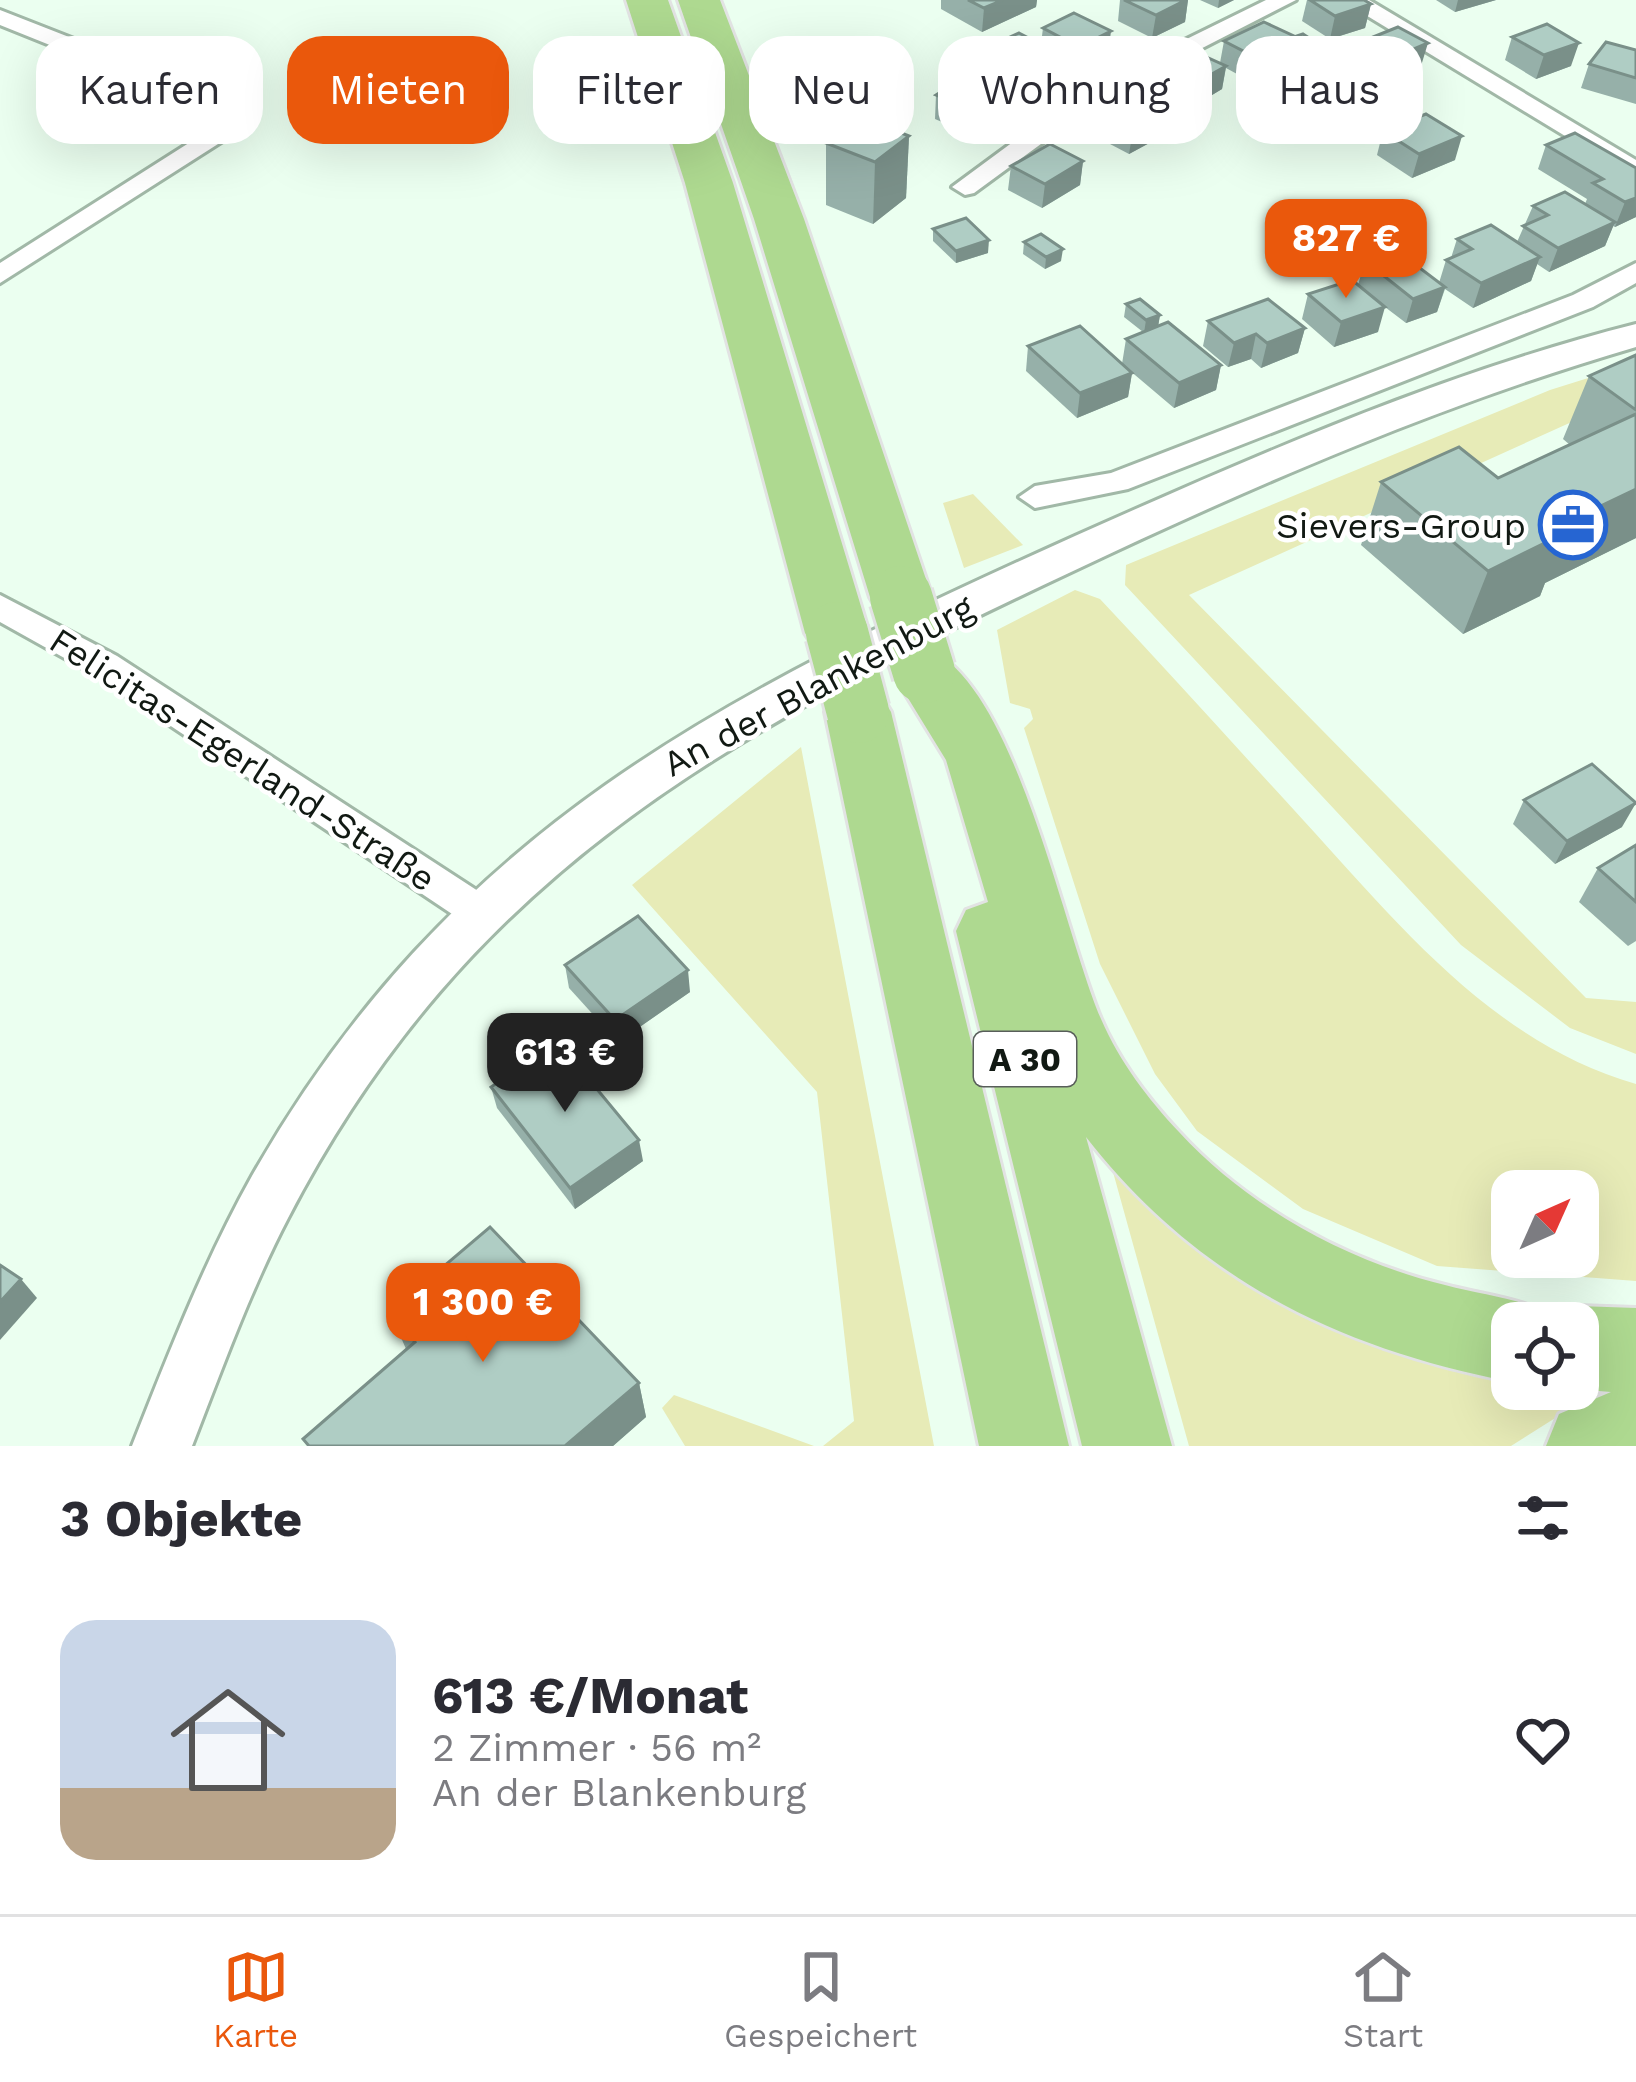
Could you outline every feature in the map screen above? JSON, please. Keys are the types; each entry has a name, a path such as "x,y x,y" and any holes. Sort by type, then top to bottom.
{"highway":[{"name":"A 30","path":"647,0 709,183 858,712 1024,1446"},
{"name":"A 30","path":"699,0 779,219 924,672 1127,1446"},
{"path":"924,672 984,769 1021,906 1076,1051 1117,1118 1173,1180 1232,1229 1298,1270 1367,1304 1464,1334 1491,1337"},
{"path":"1599,1349 1636,1351"},
{"path":"1591,1446 1636,1426"}],"street":[{"path":"965,188 1092,95 1284,0"},
{"path":"1353,0 1636,171"},
{"path":"0,17 226,107 227,130 0,275"},
{"path":"1600,149 1636,135"},
{"path":"1035,497 1117,482 1583,302 1636,271"},
{"name":"An der Blankenburg","path":"162,1446 224,1288 289,1163 376,1036 551,848 636,783 708,737 963,606 1234,483 1534,366 1636,335"},
{"name":"Felicitas-Egerland-Straße","path":"0,607 105,664 484,915"}],"green space":[{"path":"1636,363 1636,393 1189,595 1586,998 1636,1002 1636,1054 1570,1028 1461,945 1125,585 1126,565 1550,390"},
{"path":"973,494 1023,545 964,568 943,503"},
{"path":"1075,590 1100,599 1376,900 1453,977 1538,1041 1636,1084 1636,1281 1596,1278 1599,1170 1491,1170 1491,1270 1437,1266 1303,1209 1197,1131 1155,1074 1100,964 1024,728 1033,719 1030,709 1010,703 997,630"},
{"path":"801,747 934,1446 823,1446 854,1421 817,1092 632,885"},
{"path":"1108,1154 1201,1241 1287,1307 1380,1346 1491,1370 1491,1410 1568,1410 1511,1446 1189,1446"},
{"path":"674,1395 814,1446 685,1446 662,1408"}],"building":[{"path":"968,0 1003,0 984,8"},
{"path":"1124,0 1186,0 1156,15"},
{"path":"1310,0 1364,0 1371,4 1335,16"},
{"path":"1074,13 1111,31 1101,36 1058,36 1043,28"},
{"path":"1264,22 1294,36 1236,36 1236,47 1224,41"},
{"path":"1547,24 1579,43 1544,55 1512,37"},
{"path":"1398,27 1415,36 1376,36"},
{"path":"1606,42 1636,50 1636,78 1589,64"},
{"path":"1212,60 1226,66 1212,74"},
{"path":"1423,115 1462,136 1419,154 1403,144 1423,144"},
{"path":"1575,133 1636,168 1636,198 1625,202 1593,183 1603,179 1546,145"},
{"path":"829,144 899,144 875,162"},
{"path":"1050,144 1083,161 1045,184 1011,166"},
{"path":"1565,192 1615,222 1558,248 1523,226 1548,215 1533,206"},
{"path":"966,218 989,240 956,251 933,229"},
{"path":"1491,225 1540,257 1481,283 1446,260 1472,249 1457,239"},
{"path":"1041,234 1063,249 1046,257 1024,242"},
{"path":"1396,250 1445,287 1413,299 1365,261"},
{"path":"1352,280 1385,307 1341,322 1308,294"},
{"path":"1140,299 1160,315 1146,320 1126,304"},
{"path":"1268,299 1305,328 1267,343 1256,334 1234,343 1208,321"},
{"path":"1168,322 1221,365 1179,383 1126,339"},
{"path":"1080,326 1132,373 1080,393 1028,346"},
{"path":"1636,355 1636,410 1589,376"},
{"path":"1636,414 1636,489 1559,526 1567,532 1488,571 1381,482 1459,447 1498,478"},
{"path":"1592,764 1636,803 1567,841 1524,800"},
{"path":"1636,845 1636,902 1598,868"},
{"path":"638,916 688,970 615,1020 565,965"},
{"path":"558,1042 639,1140 570,1188 491,1087"},
{"path":"490,1227 639,1383 565,1446 309,1446 303,1439 415,1342 390,1312"},
{"path":"0,1265 21,1279 0,1302"}],"place":[{"name":"Sievers-Group","path":"1573,525"}]}
